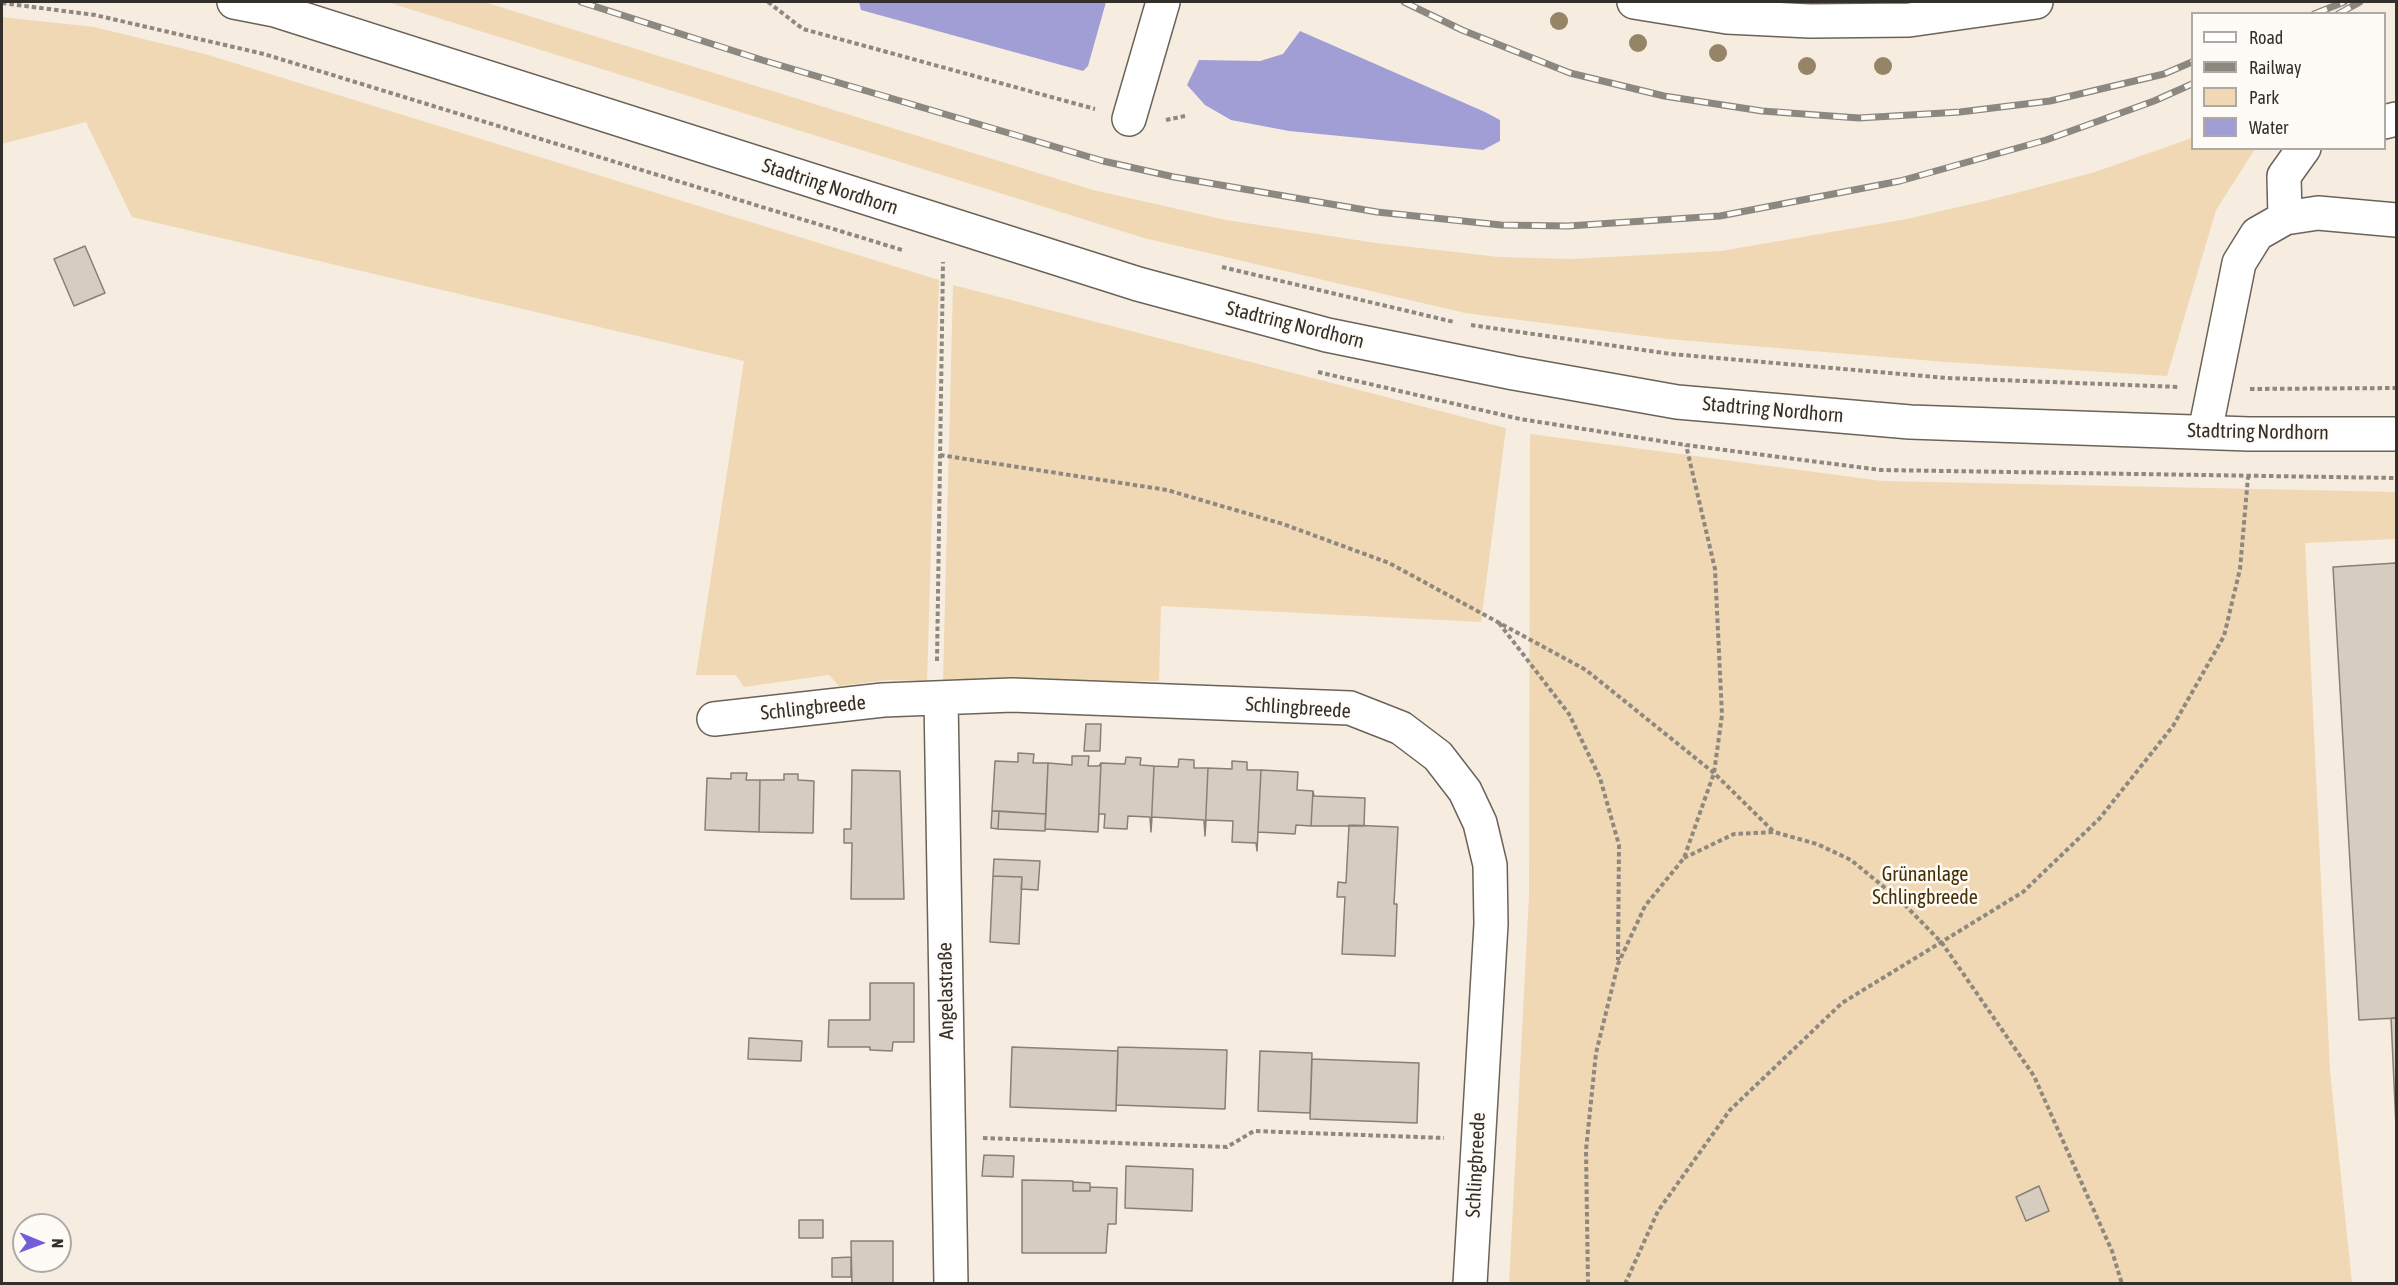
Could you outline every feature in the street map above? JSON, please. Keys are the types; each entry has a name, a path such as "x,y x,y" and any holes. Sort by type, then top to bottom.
{"main road":[{"name":"Stadtring Nordhorn","path":"234,2 275,10 1138,284 1327,335 1514,373 1677,402 1910,422 2205,432 2397,434"},
{"path":"1129,119 1162,2"},
{"path":"1634,2 1727,17 1810,21 1909,20 2036,2"},
{"path":"2285,218 2284,176 2303,150"},
{"path":"2205,432 2239,263 2257,234 2285,218 2318,213 2397,220"},
{"name":"Schlingbreede","path":"714,719 882,700 1012,695 1350,708 1401,728 1438,756 1465,790 1480,823 1490,865 1491,924 1470,1284"},
{"name":"Angelastraße","path":"941,698 951,1284"}],"path":[{"path":"768,2 803,29 1147,124 1185,116"},
{"path":"941,698 937,680 943,262"},
{"path":"1214,265 1465,324 1671,354 1947,378 2212,389 2397,388"},
{"path":"1617,964 1645,906 1684,858 1713,773 1722,715 1715,569 1686,445"},
{"path":"940,455 1167,490 1283,524 1389,563 1586,670 1713,773 1774,832"},
{"path":"1625,1284 1658,1211 1731,1110 1842,1003 2024,892 2100,818 2173,726 2224,636 2240,569 2248,477"},
{"path":"1497,620 1569,714 1600,778 1619,845 1617,964 1596,1053 1586,1150 1588,1284"},
{"path":"1684,858 1734,834 1774,832 1817,844 1851,860 1901,901 1942,943 2034,1076 2112,1251 2122,1284"},
{"path":"949,1137 1227,1148 1254,1131 1477,1139"}],"green space":[{"path":"387,2 484,2 1093,190 1226,220 1376,243 1499,257 1571,259 1721,251 1907,219 1997,198 2095,172 2191,138 2191,150 2254,150 2216,210 2167,376 1946,362 1668,339 1465,313 1144,238"},
{"path":"2,17 94,27 205,54 939,280 927,681 888,680 839,686 829,675 744,687 736,675 696,675 744,361 132,217 86,122 2,144"},
{"path":"953,285 1506,428 1481,622 1161,606 1159,681 943,681"},
{"name":"Grünanlage Schlingbreede","path":"1530,434 1882,481 2396,492 2396,539 2305,543 2330,1071 2352,1283 1509,1284 1529,896"}],"water":[{"path":"859,2 1106,2 1088,66 1083,71 861,10"},
{"path":"1300,31 1500,120 1500,141 1483,150 1289,131 1231,120 1205,105 1187,85 1199,60 1260,61 1283,54"}],"building":[{"path":"85,246 105,293 74,306 54,259"},
{"path":"2396,563 2396,1018 2359,1020 2333,567"},
{"path":"1086,724 1101,724 1100,751 1084,751"},
{"path":"1018,753 1034,754 1033,763 1048,763 1046,814 992,811 995,761 1018,762"},
{"path":"1072,756 1089,756 1088,766 1099,766 1101,763 1098,832 1045,829 1048,763 1072,765"},
{"path":"1126,757 1141,758 1140,765 1154,766 1151,832 1150,817 1128,816 1127,829 1104,828 1105,814 1099,814 1098,832 1101,763 1125,764"},
{"path":"1179,759 1194,760 1194,768 1208,768 1205,836 1204,820 1152,817 1151,832 1154,766 1178,767"},
{"path":"1232,761 1247,762 1247,770 1261,770 1257,851 1256,843 1232,842 1233,821 1206,820 1205,836 1208,768 1232,769"},
{"path":"852,770 900,771 904,899 851,899 852,843 844,843 844,829 851,829"},
{"path":"1261,770 1298,772 1297,790 1313,791 1311,826 1296,825 1295,834 1258,832"},
{"path":"731,773 747,773 746,780 760,780 759,832 705,830 707,778 731,779"},
{"path":"784,774 798,774 798,780 814,781 813,833 759,832 760,780 784,780"},
{"path":"1313,791 1314,796 1365,798 1364,826 1311,826"},
{"path":"992,811 999,811 998,829 991,828"},
{"path":"999,811 1046,814 1045,831 998,829"},
{"path":"1349,825 1398,827 1394,904 1397,904 1395,956 1342,954 1345,897 1337,897 1338,882 1346,883"},
{"path":"994,859 1040,861 1038,890 1021,889 1022,877 993,876"},
{"path":"993,876 1022,877 1019,944 990,942"},
{"path":"870,983 914,983 914,1042 893,1042 892,1051 870,1050 870,1047 828,1047 829,1020 870,1020"},
{"path":"2391,1018 2396,1018 2396,1126"},
{"path":"749,1038 802,1041 801,1061 748,1059"},
{"path":"1012,1047 1118,1051 1116,1111 1010,1107"},
{"path":"1118,1047 1227,1050 1225,1109 1116,1105"},
{"path":"1260,1051 1312,1053 1310,1113 1258,1111"},
{"path":"1312,1059 1419,1063 1417,1123 1310,1119"},
{"path":"984,1155 1014,1156 1013,1177 982,1176"},
{"path":"1126,1166 1193,1169 1192,1211 1125,1208"},
{"path":"1022,1180 1073,1181 1073,1191 1090,1191 1090,1187 1117,1188 1116,1224 1108,1224 1106,1253 1022,1253"},
{"path":"1073,1182 1090,1183 1090,1191 1073,1191"},
{"path":"2039,1186 2049,1211 2026,1221 2016,1197"},
{"path":"799,1220 823,1220 823,1238 799,1238"},
{"path":"851,1241 893,1241 893,1284 852,1284"},
{"path":"851,1257 851,1277 832,1277 832,1258"}],"railway":[{"path":"581,2 762,60 1103,161 1174,177 1377,212 1501,225 1568,226 1720,216 1900,181 2046,140 2154,101 2191,84"},
{"path":"1404,2 1462,30 1570,73 1664,96 1762,111 1859,118 1960,112 2050,101 2164,74 2191,62"},
{"path":"2319,12 2344,2"},
{"path":"2342,12 2360,2"}]}
